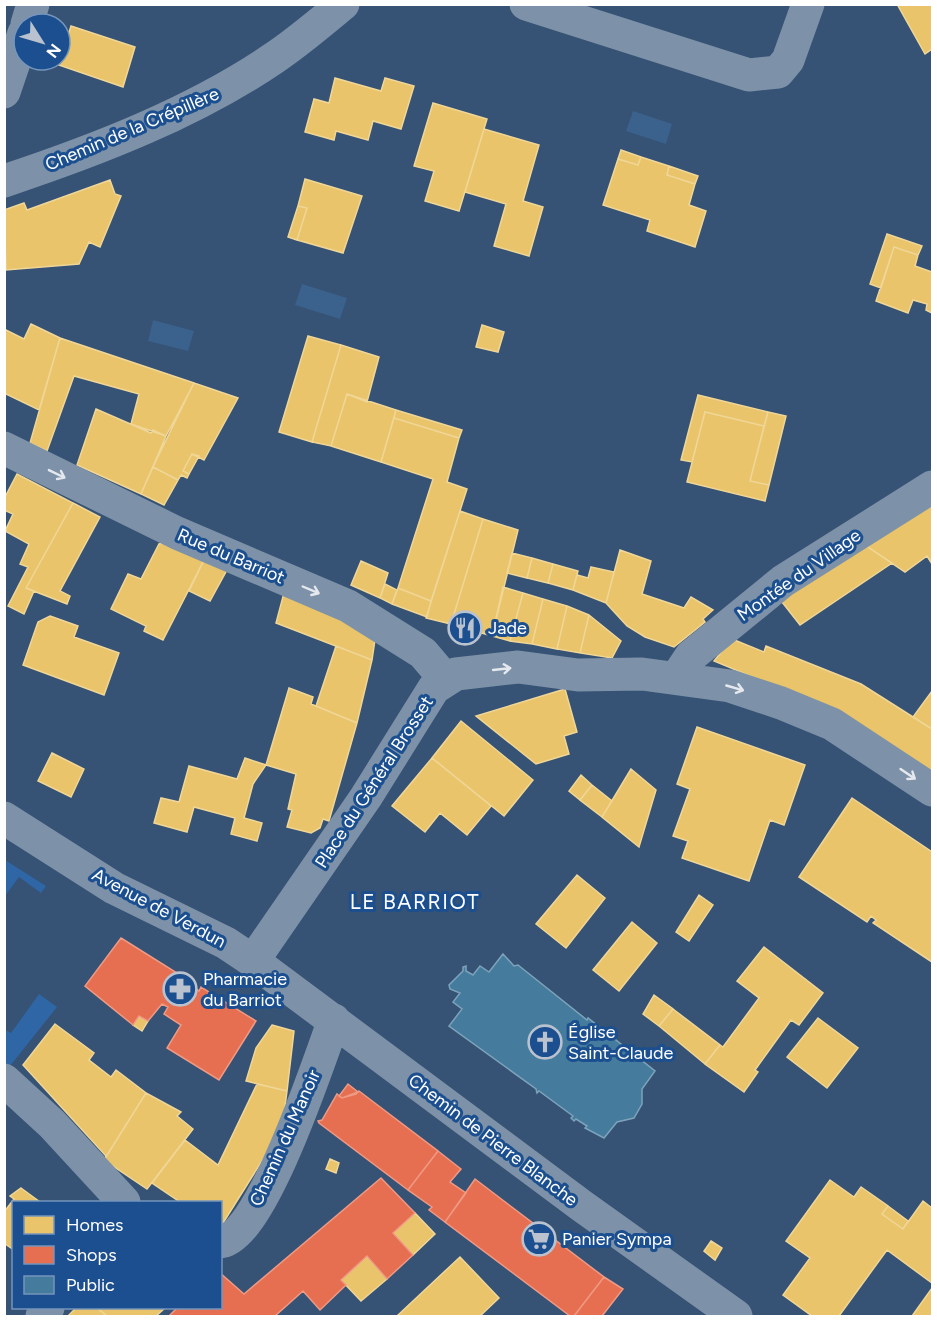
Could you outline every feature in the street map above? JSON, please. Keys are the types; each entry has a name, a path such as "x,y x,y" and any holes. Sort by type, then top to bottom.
{"street":[{"name":"Chemin de la Crépillère","path":"4,181 119,139 223,90 275,58 343,4"},
{"path":"526,4 749,75 778,72 788,60 808,4"},
{"path":"4,92 12,68"},
{"name":"Rue du Barriot","path":"4,448 177,534 348,606 423,653 445,679"},
{"name":"Montée du Village","path":"677,677 691,656 783,581 933,487"},
{"name":"Place du Général Brosset","path":"253,960 366,797 434,688 456,674 518,667 578,675 642,674 677,677 730,686 781,703 832,724 933,790"},
{"name":"Avenue de Verdun","path":"4,818 114,888 226,943 253,960"},
{"name":"Chemin de Pierre Blanche","path":"253,960 582,1206 736,1317"},
{"name":"Chemin du Manoir","path":"222,1242 239,1232 268,1187 295,1126 334,1020"},
{"path":"4,1080 52,1124 123,1201"}],"shaded area":[{"path":"633,111 672,124 666,144 626,131"},
{"path":"302,284 347,298 340,319 295,305"},
{"path":"153,320 194,331 188,351 148,341"},
{"path":"5,860 46,886 41,893 19,877 5,896"},
{"path":"39,994 57,1007 10,1066 5,1063 4,1029 11,1033"}],"building: Homes":[{"path":"897,4 932,4 932,49 925,54"},
{"path":"72,26 135,47 123,87 72,69"},
{"path":"335,78 381,91 385,78 414,86 401,129 373,121 368,140 336,131 334,140 305,132 314,99 329,103"},
{"path":"433,103 487,119 459,211 425,201 434,171 414,166"},
{"path":"484,129 539,145 523,201 543,207 529,256 494,246 506,204 465,192"},
{"path":"621,150 641,157 638,165 618,159"},
{"path":"641,157 669,166 667,175 695,184 689,205 706,211 695,247 647,231 650,220 603,205 618,159 638,165"},
{"path":"669,166 698,176 695,184 667,175"},
{"path":"305,179 362,196 343,253 297,240 307,208 298,206"},
{"path":"110,180 115,194 121,196 100,247 89,242 79,264 6,270 4,210 24,203 27,210"},
{"path":"298,206 307,208 297,240 288,237"},
{"path":"887,234 922,246 918,255 894,247 881,288 870,284"},
{"path":"894,247 918,255 915,266 932,272 932,313 926,310 927,304 913,300 908,313 876,301"},
{"path":"31,324 60,338 39,410 4,393 4,329 24,339"},
{"path":"482,325 504,332 498,352 476,347"},
{"path":"308,336 341,345 312,442 279,432"},
{"path":"60,338 194,383 166,436 131,424 139,394 74,376 47,451 30,443"},
{"path":"341,345 379,357 367,402 347,394 331,446 312,442"},
{"path":"194,383 238,398 204,460 192,454 183,471 189,474 187,478 181,475 178,480 153,467"},
{"path":"347,394 396,410 381,462 331,446"},
{"path":"698,395 768,412 764,426 705,412 692,462 681,460"},
{"path":"96,409 151,433 153,430 166,436 141,494 77,465"},
{"path":"396,410 462,430 459,438 394,418"},
{"path":"705,412 764,426 750,481 769,485 765,501 687,482"},
{"path":"768,412 786,416 769,485 750,481"},
{"path":"394,418 459,438 447,482 467,489 431,601 398,588 433,479 381,462"},
{"path":"192,454 199,456 189,474 183,471"},
{"path":"153,467 178,480 164,505 141,494"},
{"path":"17,474 73,503 26,588 34,591 24,614 8,606 28,567 20,564 29,544 5,531 13,514 4,510 4,499"},
{"path":"932,495 932,564 927,556 905,572 862,543"},
{"path":"73,503 100,517 60,591 70,596 67,604 26,588"},
{"path":"460,511 483,519 451,624 426,618"},
{"path":"483,519 518,530 492,636 451,624"},
{"path":"170,542 205,558 163,640 144,631 146,626 111,609 128,574 141,579 159,544"},
{"path":"862,543 892,563 800,625 778,597"},
{"path":"620,550 651,561 642,594 684,608 691,597 713,610 703,619 705,622 674,647 645,637 627,626 606,603"},
{"path":"512,553 532,558 527,578 507,573"},
{"path":"205,558 228,568 210,601 189,591"},
{"path":"532,558 553,564 548,583 527,578"},
{"path":"361,561 388,573 380,598 351,585"},
{"path":"553,564 578,571 573,590 548,583"},
{"path":"591,567 614,572 606,603 573,590 577,575 588,578"},
{"path":"385,584 397,590 392,604 380,598"},
{"path":"503,587 523,593 510,641 492,636"},
{"path":"398,588 431,601 427,617 392,604"},
{"path":"285,589 376,633 372,660 276,623"},
{"path":"523,593 543,599 532,644 510,641"},
{"path":"543,599 567,606 557,649 532,644"},
{"path":"567,606 589,615 580,653 557,649"},
{"path":"589,615 621,641 612,658 580,653"},
{"path":"50,616 78,626 74,637 119,653 104,695 23,665 38,622"},
{"path":"732,639 764,652 766,646 861,684 932,729 932,773 842,714 714,661"},
{"path":"336,646 372,660 357,723 316,706"},
{"path":"289,688 313,697 311,704 357,723 329,821 323,819 320,828 311,833 287,827 292,810 288,809 296,774 266,765"},
{"path":"565,689 577,732 564,736 569,754 536,764 476,716"},
{"path":"932,691 932,729 913,717"},
{"path":"461,721 533,780 504,816 432,758"},
{"path":"697,727 805,765 784,825 770,820 749,881 682,858 688,841 673,836 690,789 677,784"},
{"path":"52,753 84,769 71,797 38,781"},
{"path":"245,758 266,765 253,784 244,818 262,823 257,841 231,834 235,818 194,807 187,832 154,823 161,798 179,802 189,766 237,779"},
{"path":"432,758 491,806 467,835 440,813 425,832 392,806"},
{"path":"631,769 656,790 639,847 602,817"},
{"path":"581,775 592,785 580,800 569,791"},
{"path":"592,785 612,801 602,817 580,800"},
{"path":"852,798 932,852 932,962 873,923 876,920 871,916 867,922 799,877"},
{"path":"577,875 605,898 566,948 536,924"},
{"path":"699,895 713,905 689,941 676,932"},
{"path":"632,922 657,943 619,991 593,970"},
{"path":"764,947 823,993 799,1025 791,1020 755,1070 758,1072 744,1092 705,1064 720,1045 723,1047 759,998 737,981"},
{"path":"654,995 673,1009 659,1026 643,1014"},
{"path":"673,1009 720,1045 705,1064 659,1026"},
{"path":"139,1016 148,1021 142,1031 133,1025"},
{"path":"818,1018 858,1048 827,1088 787,1057"},
{"path":"55,1024 94,1053 89,1060 111,1077 116,1070 146,1093 104,1160 106,1156 23,1065"},
{"path":"272,1025 294,1031 287,1091 246,1081 256,1048"},
{"path":"257,1084 287,1091 282,1129 222,1225 222,1201 179,1201 152,1183 185,1140 218,1165"},
{"path":"146,1093 181,1112 177,1116 193,1129 147,1189 104,1160"},
{"path":"330,1159 339,1163 336,1173 326,1169"},
{"path":"830,1180 854,1197 861,1187 888,1206 882,1214 903,1229 923,1201 932,1208 932,1283 887,1250 839,1316 812,1316 783,1295 810,1258 786,1241"},
{"path":"21,1188 39,1201 12,1201 14,1199 10,1196"},
{"path":"12,1202 12,1249 4,1243 4,1212"},
{"path":"888,1206 908,1221 903,1229 882,1214"},
{"path":"415,1213 435,1234 413,1255 393,1233"},
{"path":"711,1241 722,1248 715,1260 704,1251"},
{"path":"367,1256 387,1279 361,1301 341,1280"},
{"path":"460,1257 499,1298 480,1316 397,1316"},
{"path":"932,1288 932,1316 912,1316"},
{"path":"75,1309 98,1309 107,1316 68,1316"},
{"path":"98,1309 164,1309 156,1316 107,1316"}],"building: Shops":[{"path":"121,938 177,973 175,977 199,991 201,987 256,1021 219,1080 167,1048 181,1025 164,1014 168,1007 162,1004 148,1021 139,1016 133,1025 85,986"},
{"path":"348,1084 358,1092 342,1098 339,1096"},
{"path":"359,1091 438,1151 408,1190 318,1121 322,1120 337,1094 342,1098"},
{"path":"438,1151 461,1169 450,1182 466,1193 445,1222 429,1210 432,1207 408,1190"},
{"path":"381,1178 415,1213 393,1233 413,1255 387,1279 367,1256 341,1280 346,1285 320,1310 303,1291 275,1316 169,1316 176,1309 222,1309 222,1275 244,1294"},
{"path":"475,1179 604,1277 574,1316 570,1316 445,1222"},
{"path":"604,1277 623,1289 602,1316 574,1316"}],"building: Public":[{"name":"Église Saint-Claude","path":"503,954 514,966 518,965 655,1071 642,1089 642,1104 634,1118 617,1122 604,1138 585,1128 587,1126 576,1119 574,1121 571,1118 573,1116 539,1091 537,1093 536,1089 449,1026 462,1009 453,1002 460,993 450,989 449,985 466,966 466,971 473,975 480,966 489,972"}],"place":[{"name":"Jade","path":"465,628"},
{"name":"Pharmacie du Barriot","path":"180,989"},
{"name":"Église Saint-Claude","path":"545,1042"},
{"name":"Panier Sympa","path":"539,1239"}],"district":[{"name":"LE BARRIOT","path":"415,901"}]}
